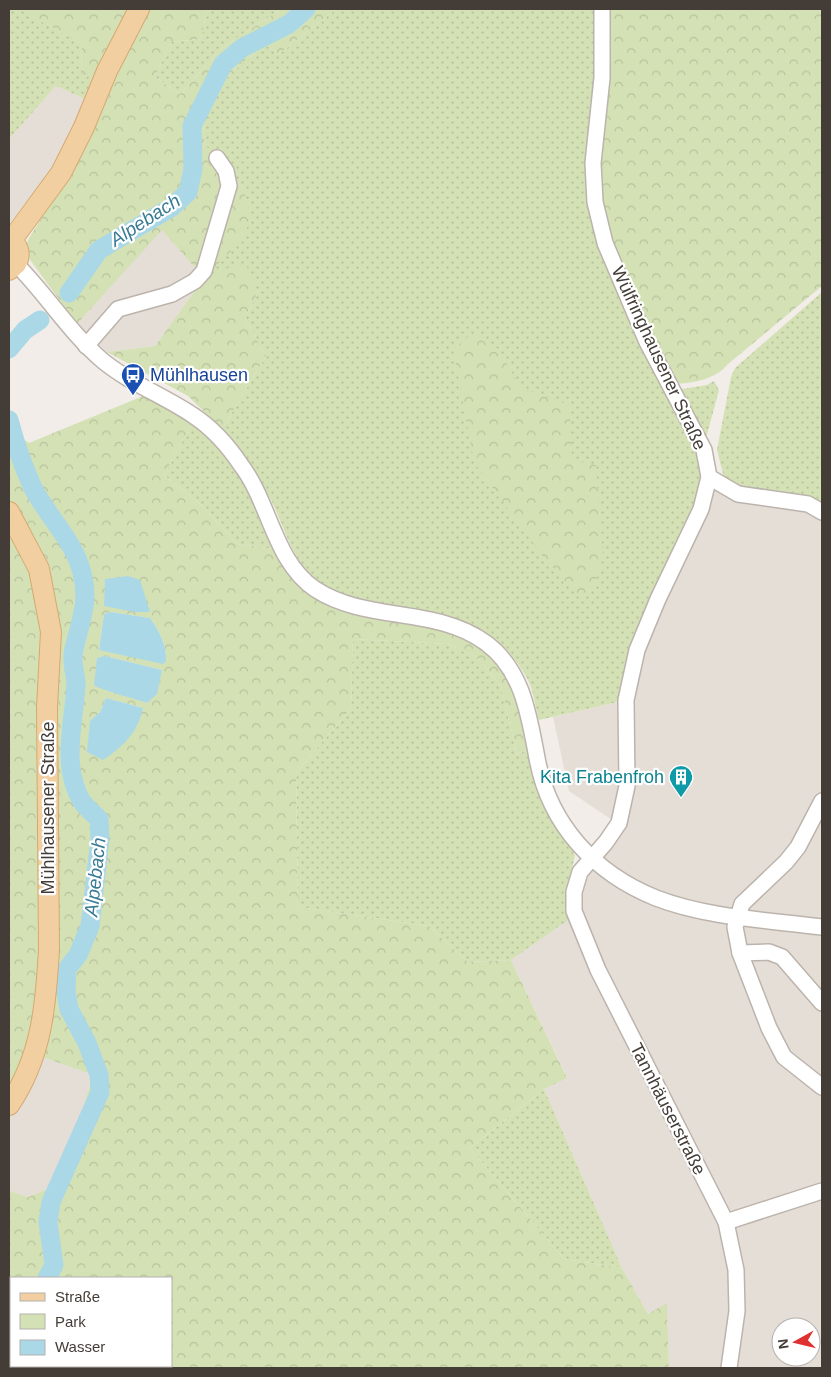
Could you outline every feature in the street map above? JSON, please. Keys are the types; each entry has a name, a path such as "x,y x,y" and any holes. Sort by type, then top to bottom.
{"main road":[{"path":"12,267 19,251 10,240 61,173 84,127 107,71 139,9"},
{"name":"Mühlhausener Straße","path":"9,512 39,569 51,632 47,707 49,949 47,988 42,1030 28,1069 9,1105"}],"street":[{"name":"Wülfringhausener Straße","path":"592,860 619,823 627,786 626,700 637,650 658,599 702,509 709,477 704,450 647,342 605,243 595,202 593,163 602,78 602,9"},
{"path":"86,346 118,309 172,294 195,281 204,272 229,186 226,171 217,158"},
{"path":"12,267 86,346 130,381 196,417 224,444 243,466 258,490 281,547 291,564 314,588 349,606 435,621 465,630 487,644 507,665 521,686 529,714 540,775 551,804 572,837 592,860 654,897 683,906 738,917 822,927"},
{"path":"709,477 738,494 808,504 822,512"},
{"path":"822,801 798,847 786,862 742,904 735,926 740,953 770,1028 784,1057 822,1087"},
{"name":"Tannhäuserstraße","path":"592,860 580,872 574,892 574,911 598,970 692,1159 726,1222 736,1270 737,1311 729,1368"},
{"path":"740,953 769,952 782,957 822,1003"},
{"path":"726,1222 822,1191"}],"shaded area":[{"path":"56,86 85,99 59,159 9,224 9,139"},
{"path":"162,229 204,278 155,346 107,352 77,324"},
{"path":"719,485 822,515 822,1368 669,1368 667,1304 648,1314 622,1268 544,1089 567,1077 511,960 578,913 578,891 624,828 569,791 553,717 627,700 640,650 709,489"},
{"path":"42,1057 93,1075 60,1184 28,1197 9,1191 9,1115"}],"green space":[{"path":"9,9 20,9 82,44 81,72 97,75 85,99 56,86 9,139"},
{"path":"19,9 131,9 97,75 87,77 81,72 82,44"},
{"path":"148,9 207,9 201,39 171,42 155,77 180,94 222,48 281,9 336,9 279,54 264,44 229,75 202,113 205,145 243,188 252,218 239,243 205,277 236,265 247,267 258,292 245,318 266,356 222,429 188,396 107,352 155,346 204,278 162,230 77,324 24,249 85,149 119,63"},
{"path":"207,9 281,9 222,48 180,94 155,77 171,42 201,39"},
{"path":"336,9 595,9 595,82 589,151 699,454 702,477 701,497 626,672 618,702 539,720 528,680 515,660 501,645 485,633 449,617 348,597 321,583 313,577 300,561 262,484 222,429 266,356 245,318 258,292 204,278 243,188 205,145 202,113 229,75 264,44 279,54"},
{"path":"604,9 822,9 822,286 717,374 703,380 673,384 607,240 596,163"},
{"path":"822,292 822,505 739,490 724,478 717,450 731,377 735,368"},
{"path":"473,333 498,349 521,388 570,405 572,460 596,465 603,555 593,590 578,595 544,558 474,462 453,349"},
{"path":"714,381 719,390 705,442 676,390 707,385"},
{"path":"148,394 193,422 164,475 201,505 237,544 276,549 313,592 434,625 483,646 515,687 530,748 517,755 501,686 478,658 448,644 353,639 351,708 296,773 298,907 429,926 468,962 511,960 567,1078 544,1089 470,1148 564,1259 622,1268 648,1314 667,1303 669,1368 9,1368 10,1320 10,1367 172,1367 172,1277 10,1277 9,1292 9,1191 28,1197 60,1184 93,1075 42,1057 9,1115 9,430 29,443","holes":["111,612 150,618 162,638 166,661 99,650 104,614","105,656 162,670 147,703 122,694","106,698 143,708 90,721 100,712"]},
{"path":"193,422 221,448 233,463 261,513 276,549 237,544 201,505 164,475"},
{"path":"353,639 448,644 478,658 501,686 517,755 530,748 546,805 575,855 569,894 571,918 511,960 468,962 429,926 298,907 296,773 351,708"},
{"path":"544,1089 622,1268 564,1259 470,1148"}],"water":[{"path":"128,576 140,580 150,612 135,612 104,606 105,579"},
{"path":"111,612 150,618 162,638 166,661 163,664 99,650 104,614"},
{"path":"105,656 162,670 157,694 147,703 94,685 97,658"},
{"path":"106,698 143,708 141,717 129,738 103,760 87,752 90,721 100,712"}],"waterway":[{"name":"Alpebach","path":"69,293 99,250 172,207 188,192 193,169 192,126 223,64 242,48 289,24 306,9"},
{"name":"Alpebach","path":"9,349 25,330 40,320"},
{"name":"Alpebach","path":"9,420 33,488 66,538 79,564 83,578 85,603 73,655 76,685 70,758 75,787 81,800 99,819 100,839 90,926 78,955 67,969 66,992 69,1009 87,1043 99,1075 100,1092 51,1202 48,1222 54,1265 48,1277"}],"place":[{"name":"Mühlhausen","path":"133,396"},
{"name":"Kita Frabenfroh","path":"681,798"}]}
